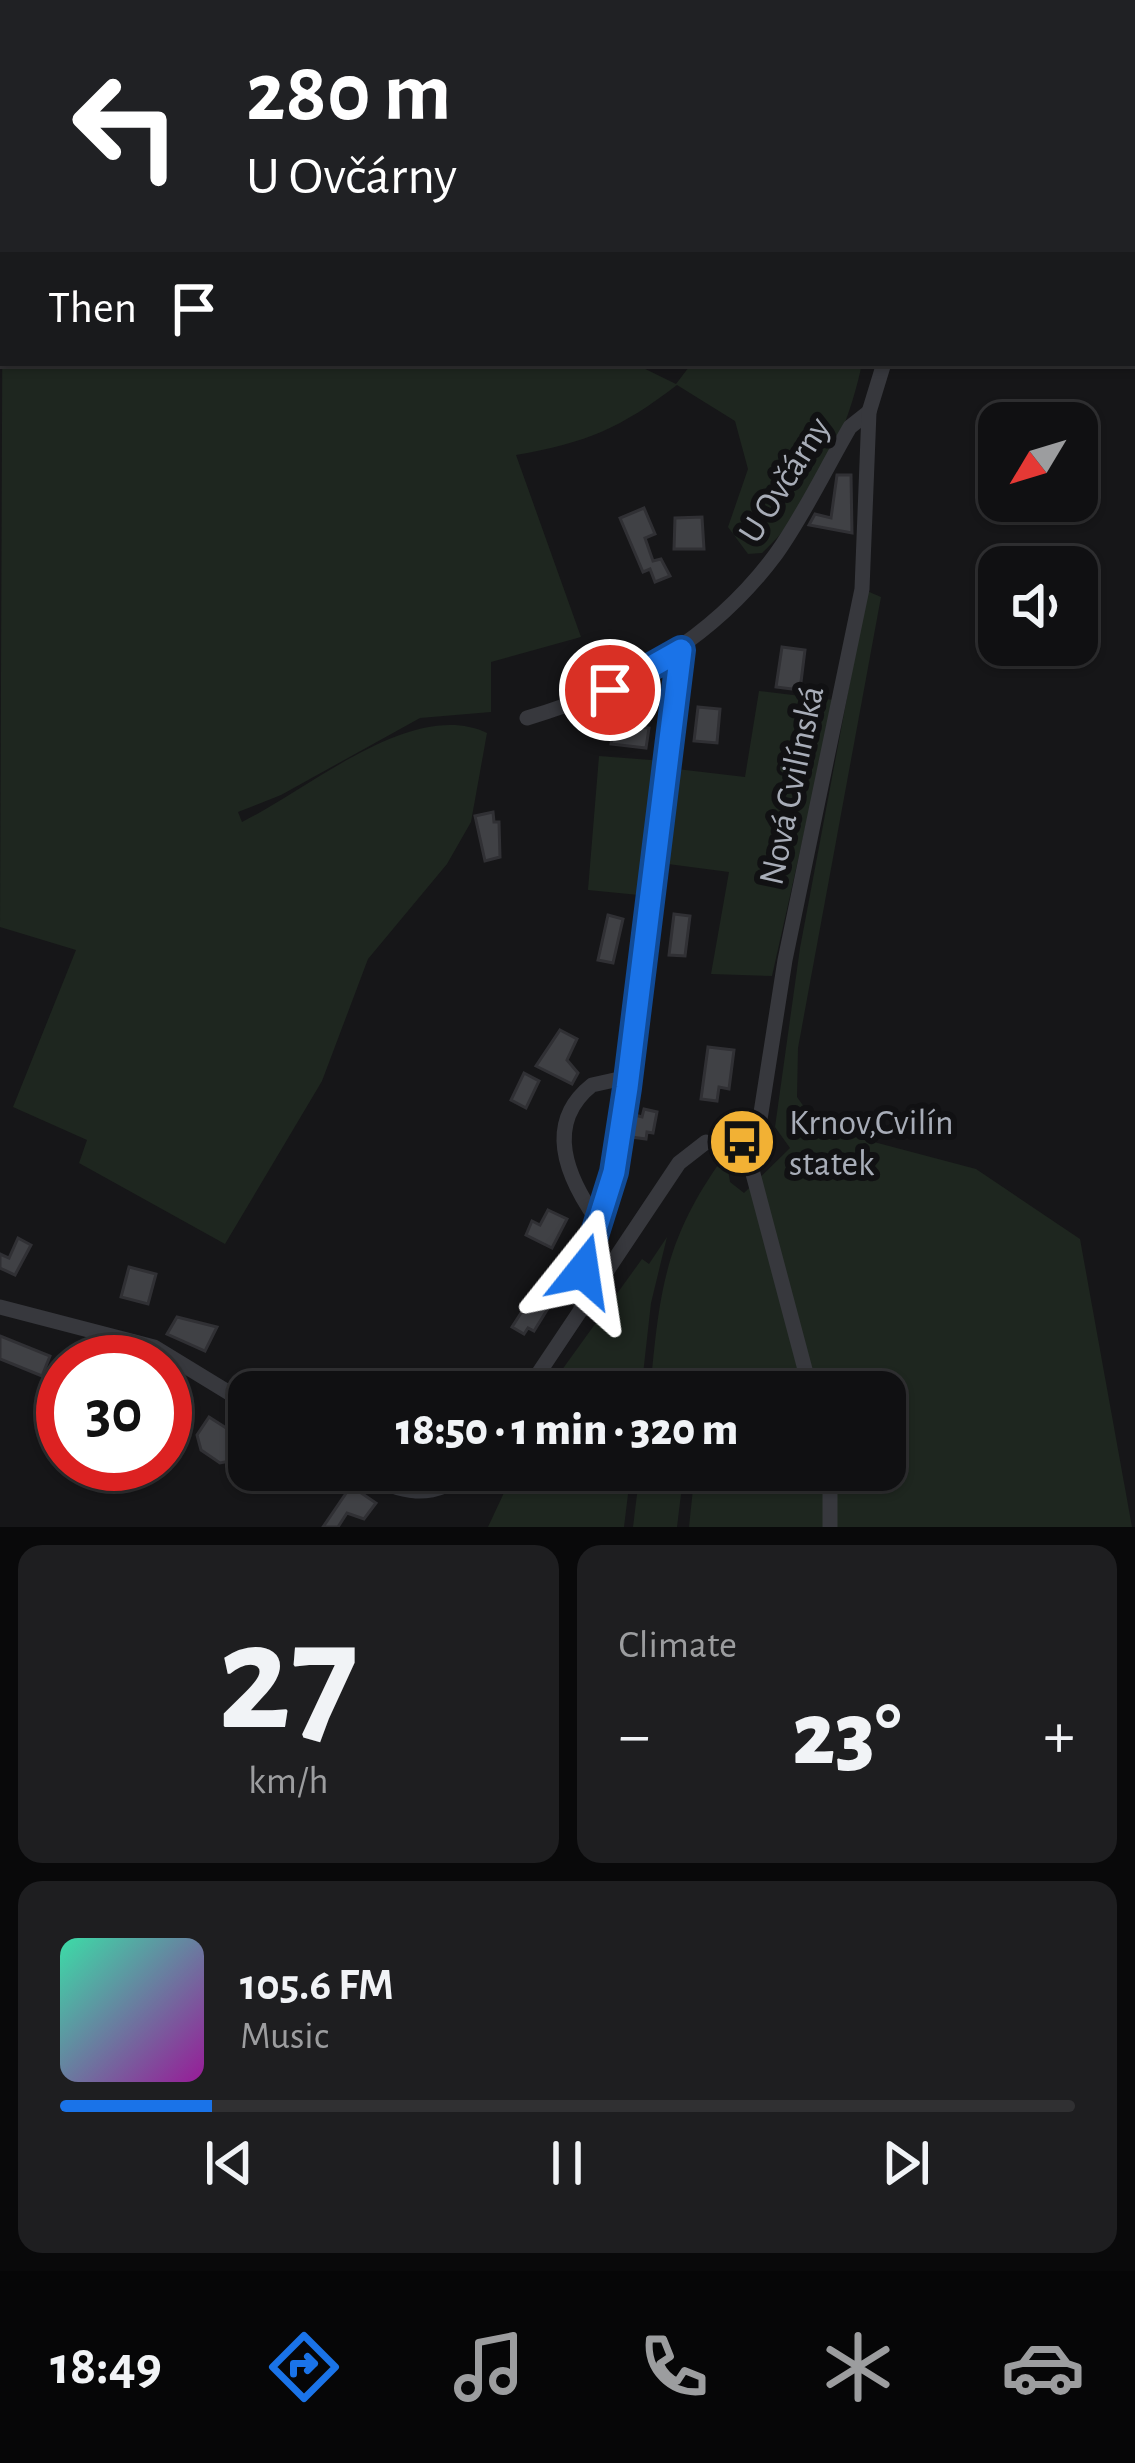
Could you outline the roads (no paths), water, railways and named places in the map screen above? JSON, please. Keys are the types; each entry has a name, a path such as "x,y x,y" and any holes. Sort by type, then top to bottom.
{"street":[{"name":"U Ovčárny","path":"527,718 610,690 681,650 776,554 850,427 868,412 883,366"},
{"name":"Nová Cvilínská","path":"805,1371 752,1170 784,960 862,589 868,412"},
{"path":"581,1306 583,1271 614,1172 681,650"},
{"path":"597,1220 568,1174 567,1122 592,1085 628,1077"},
{"path":"539,1371 680,1163 706,1142 740,1149 752,1170"},
{"path":"0,1307 154,1347 228,1392"},
{"path":"830,1491 830,1527"}],"place":[{"name":"Krnov,Cvilín statek","path":"742,1142"}]}
